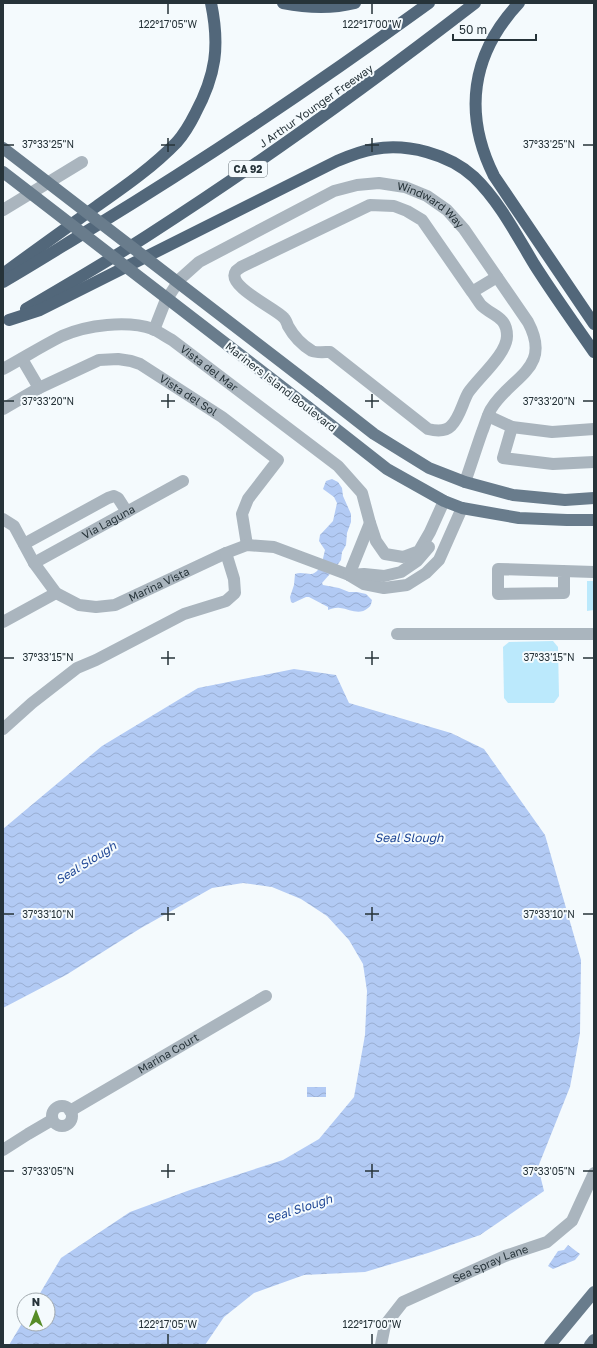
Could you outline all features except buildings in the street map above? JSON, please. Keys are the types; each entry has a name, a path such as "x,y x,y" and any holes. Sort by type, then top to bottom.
{"highway":[{"path":"3,274 129,183 155,163 178,141 191,123 205,95 213,67 216,43 215,20 211,3"},
{"path":"283,3 311,8 340,7 355,3"},
{"name":"J Arthur Younger Freeway","path":"3,282 132,204 247,130 429,3"},
{"name":"J Arthur Younger Freeway","path":"6,321 150,235 267,156 390,68 475,3"},
{"path":"518,3 500,24 490,41 482,61 477,81 475,101 475,120 479,139 485,158 494,176 594,324"},
{"path":"6,321 40,310 337,161 375,148 398,148 438,156 455,164 473,176 501,211 549,286 594,352"}],"main road":[{"name":"Mariners Island Boulevard","path":"3,148 374,434 429,468 465,482 513,494 565,500 594,498"},
{"name":"Mariners Island Boulevard","path":"3,172 387,469 444,501 462,508 519,518 594,520"},
{"path":"550,1345 594,1292"},
{"path":"590,1345 594,1340"}],"street":[{"path":"3,210 82,162"},
{"name":"Windward Way","path":"154,330 165,302 180,279 199,262 334,191 356,185 379,183 405,187 427,196 447,210 464,229 528,322 534,334 536,348 533,362 524,375 504,392 490,410 465,482"},
{"path":"370,205 394,206 406,210 422,220 472,292 481,305 501,318 506,327 507,336 505,347 468,394 457,419 450,427 438,431 428,429 330,352 314,352 305,346 296,338 288,326 285,318 242,289 235,275 236,271 242,267 370,205"},
{"path":"472,292 496,277"},
{"name":"Vista del Mar","path":"3,369 63,336 80,330 120,324 154,330 172,340 338,466 362,493 376,541 385,554 402,557 419,551 430,532 444,501"},
{"path":"22,359 38,388"},
{"name":"Vista del Sol","path":"3,408 38,388 99,360 131,361 140,364 222,417 278,460 248,499 242,514 247,545"},
{"path":"488,416 512,427 552,432 594,429"},
{"path":"512,427 503,458 553,464 594,462"},
{"name":"Via Laguna","path":"34,563 183,481"},
{"path":"24,544 114,496 118,498 127,512"},
{"name":"Marina Vista","path":"3,519 14,526 34,563 56,593 79,605 96,607 115,605 226,553 247,545 274,547 344,573 364,584 384,588 407,585 426,573 439,560 462,508"},
{"path":"344,573 370,523"},
{"name":"Marina Vista","path":"344,573 384,576 401,572 417,561 429,548 430,532"},
{"path":"3,729 32,703 78,668 184,614 226,601 235,593 234,579 226,553"},
{"path":"564,571 564,593 498,594 498,569 564,571 594,572"},
{"path":"3,622 56,593"},
{"path":"397,634 594,634"},
{"name":"Marina Court","path":"3,1150 52,1120 54,1109 60,1106 66,1107 70,1111 266,996"},
{"name":"Sea Spray Lane","path":"381,1345 385,1325 403,1302 505,1256 547,1242 552,1238 572,1221 594,1173"}],"shaded area":[{"path":"587,581 594,581 594,610 587,611"},
{"path":"553,641 558,647 559,696 554,703 508,703 504,698 503,647 509,642"}],"water":[{"path":"332,479 338,482 342,488 343,496 351,514 351,522 341,560 322,583 323,585 339,588 349,592 366,594 372,600 371,604 361,612 338,608 328,610 328,607 309,597 293,603 291,602 290,597 294,585 295,574 314,573 319,568 322,561 325,550 319,541 320,535 333,521 337,503 334,497 323,489 326,481"},
{"name":"Seal Slough","path":"294,669 336,675 349,703 451,733 484,749 545,835 581,960 580,1033 570,1087 538,1167 544,1191 480,1235 428,1253 365,1272 304,1275 254,1293 224,1317 205,1345 9,1345 17,1332 56,1332 56,1292 41,1292 61,1258 130,1212 190,1190 283,1160 319,1139 354,1097 365,1035 367,991 363,964 349,940 327,916 301,899 272,887 243,883 212,888 141,928 66,975 3,1008 3,829 102,746 198,688"},
{"path":"307,1087 326,1087 326,1097 307,1097"},
{"path":"568,1245 580,1254 575,1260 553,1269 548,1266 558,1251 564,1250"}]}
